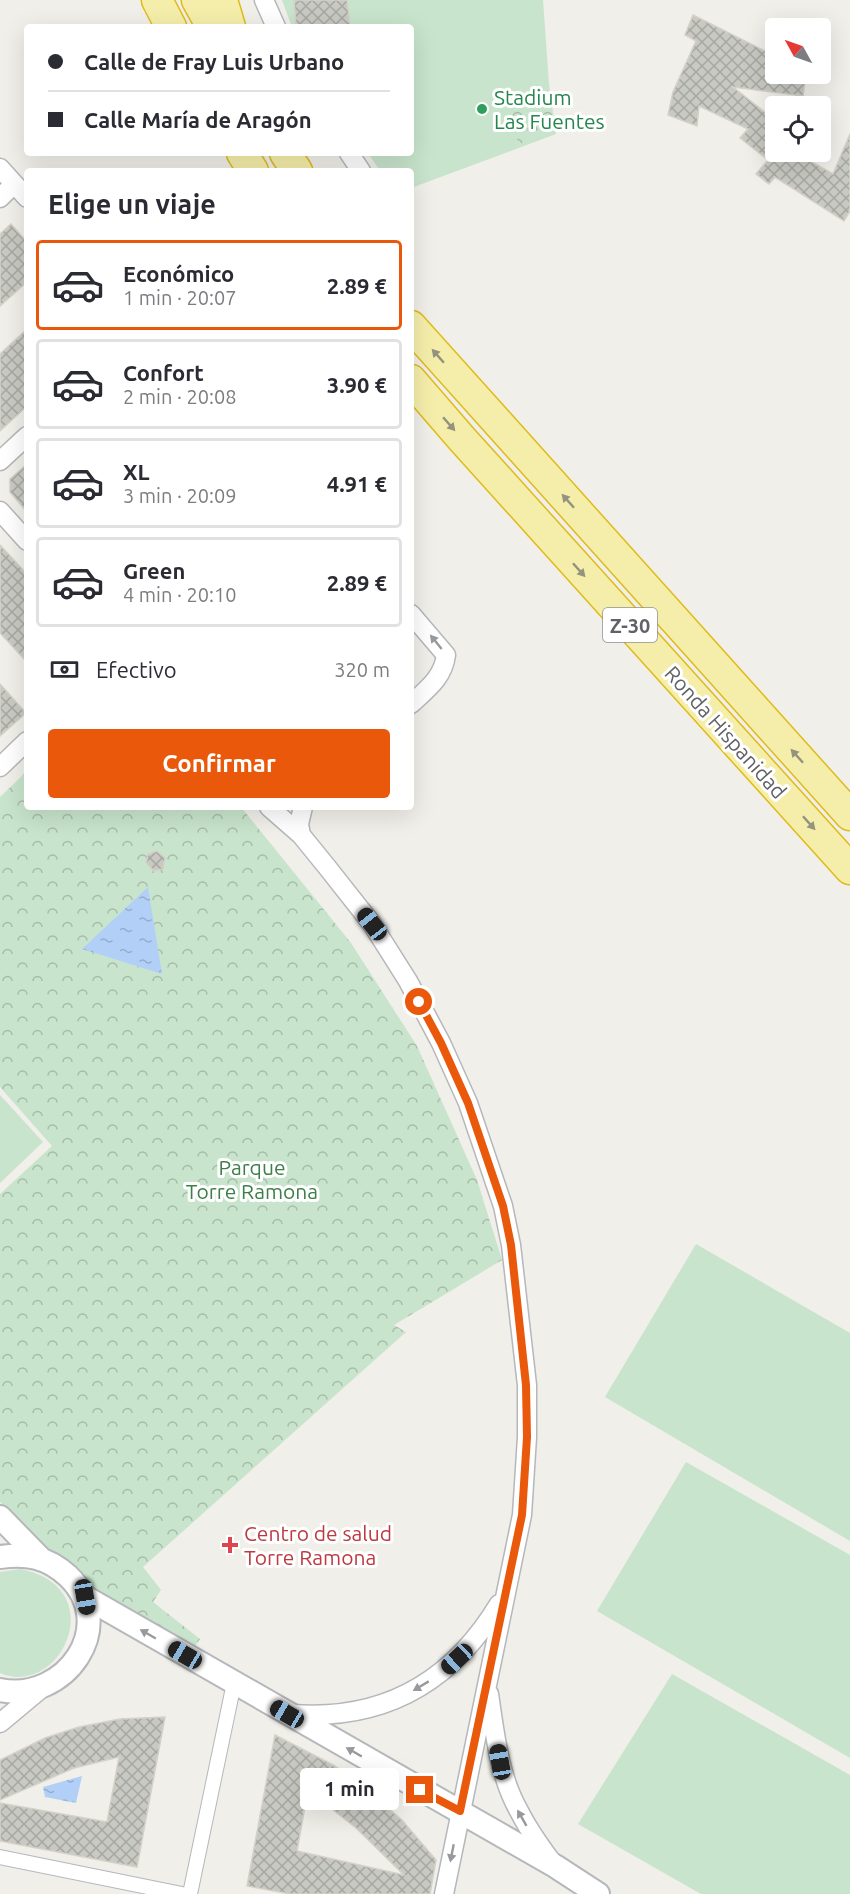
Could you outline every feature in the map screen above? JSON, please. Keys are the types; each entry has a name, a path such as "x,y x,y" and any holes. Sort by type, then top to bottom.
{"highway":[{"path":"157,0 169,24"},
{"path":"197,0 210,24"},
{"path":"222,0 229,24"},
{"name":"Ronda Hispanidad","path":"414,329 850,815"},
{"name":"Ronda Hispanidad","path":"414,383 850,869"}],"street":[{"path":"264,0 275,24"},
{"path":"0,168 24,195"},
{"path":"0,198 14,184"},
{"path":"0,461 24,439"},
{"path":"0,512 24,538"},
{"path":"414,618 446,655 445,668 435,682 414,701"},
{"path":"0,767 24,744"},
{"path":"278,810 372,924 408,981 441,1043 468,1103 503,1206 513,1257 526,1385 526,1477 522,1515 444,1894"},
{"path":"301,836 299,824 302,810"},
{"path":"0,1517 40,1558 63,1572 78,1586 85,1597 88,1630 85,1646 60,1677 43,1687 0,1723"},
{"path":"0,1557 18,1555 40,1558"},
{"path":"287,1714 316,1716 345,1714 372,1708 424,1685 467,1649 485,1627 499,1604 510,1578"},
{"path":"85,1597 460,1811 555,1866 598,1894"},
{"path":"487,1680 500,1762 509,1788 517,1809 532,1835 555,1866"},
{"path":"190,1894 234,1683"},
{"path":"0,1690 23,1692 43,1687"},
{"path":"0,1857 182,1894"}],"green space":[{"name":"Stadium Las Fuentes","path":"282,0 543,0 549,84 556,134 414,187 414,168 378,168 370,156 414,156 414,24 291,24"},
{"path":"526,94 534,101 537,98 552,112 553,132 519,144 508,114"},
{"name":"Parque Torre Ramona","path":"24,774 24,810 243,810 351,943 417,1046 477,1180 502,1260 394,1325 406,1332 143,1567 161,1590 153,1602 200,1639 190,1654 82,1582 0,1502 0,1194 52,1146 0,1087 0,797"},
{"path":"0,1095 43,1142 0,1183"},
{"path":"696,1244 850,1333 850,1541 605,1397"},
{"path":"686,1462 850,1555 850,1758 597,1611"},
{"path":"20,1569 48,1580 65,1596 71,1617 68,1638 58,1656 42,1670 22,1677 0,1673 0,1572"},
{"path":"672,1674 850,1775 850,1894 701,1894 578,1824"}],"water":[{"path":"148,887 162,974 82,949"},
{"path":"82,1776 76,1803 45,1797 43,1787"}],"building":[{"path":"294,0 347,0 350,24 296,24"},
{"path":"693,15 765,51 765,84 805,84 803,96 733,87 765,112 765,158 740,138 748,129 699,106 697,126 668,115 673,92 696,41 685,35"},
{"path":"850,134 850,211 844,221 775,177 769,184 756,174 766,162 812,162 833,174"},
{"path":"11,224 24,239 24,285 0,306 0,234"},
{"path":"24,332 24,409 0,431 0,354"},
{"path":"24,467 24,508 10,492 10,479"},
{"path":"0,545 24,571 24,659 0,633"},
{"path":"0,684 24,711 24,715 0,736"},
{"path":"157,851 165,858 163,869 154,871 146,863 148,854"},
{"path":"165,1717 137,1867 0,1841 0,1803 107,1822 119,1757 74,1768 0,1800 0,1760 45,1738 79,1727 120,1719"},
{"path":"275,1735 354,1778 402,1820 436,1860 430,1894 290,1894 247,1886","holes":["308,1790 356,1828 404,1875 297,1851"]}],"place":[{"name":"Stadium Las Fuentes","path":"482,109"},
{"name":"Centro de salud Torre Ramona","path":"230,1545"}],"route":[{"path":"419,1002 441,1043 468,1103 503,1206 520,1313 526,1385 527,1437 522,1515 460,1811 420,1790"}]}
